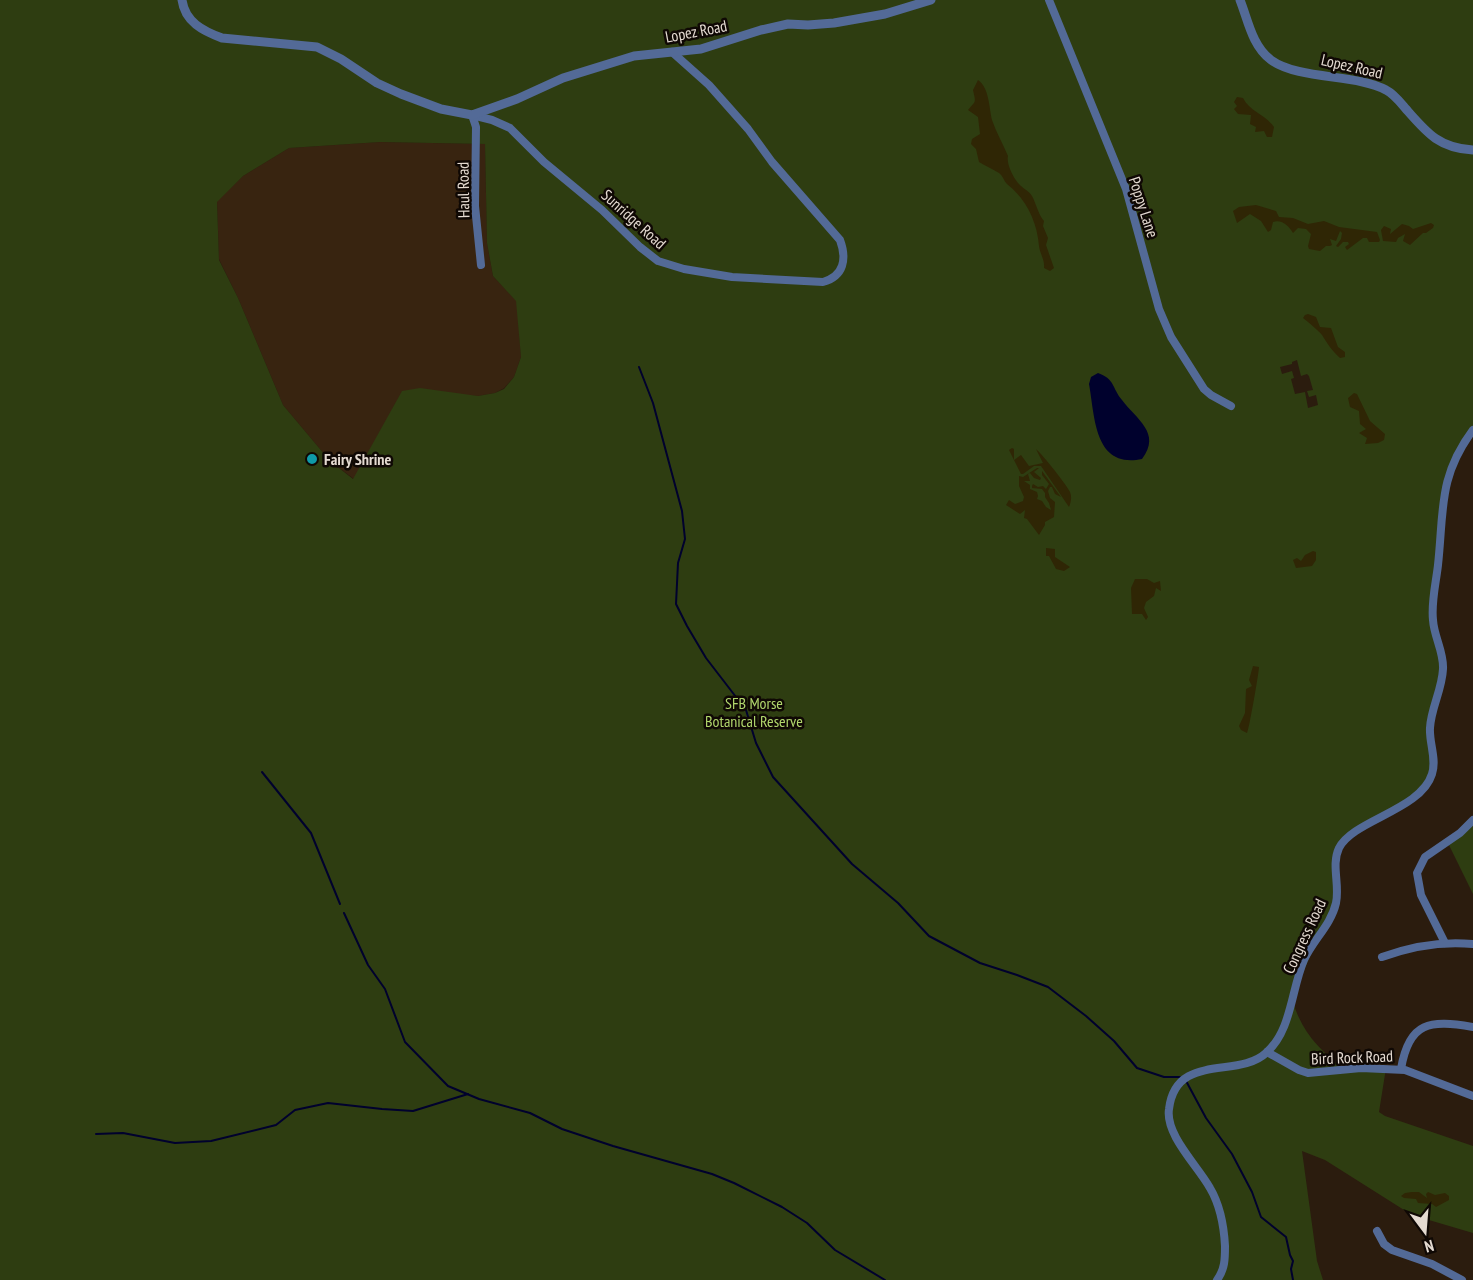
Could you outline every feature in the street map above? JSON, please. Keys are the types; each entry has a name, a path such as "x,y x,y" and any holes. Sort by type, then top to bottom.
{"street":[{"name":"Sunridge Road","path":"182,0 188,18 214,35 222,38 317,46 377,83 401,94 441,109 492,120 510,129 544,162 598,206 639,247 658,261 684,269 732,277 823,282 836,277 840,273 844,255 840,240 772,162 748,129 710,85 672,52"},
{"name":"Lopez Road","path":"472,115 517,99 563,78 634,56 701,49 788,24 834,23 885,14 931,0"},
{"name":"Poppy Lane","path":"1049,0 1126,189 1140,235 1150,282 1171,337 1204,389 1231,406"},
{"name":"Lopez Road","path":"1240,0 1254,38 1269,59 1277,64 1387,90 1436,140 1449,147 1473,150"},
{"name":"Haul Road","path":"472,115 476,127 475,206 481,265"},
{"name":"Congress Road","path":"1267,1052 1283,1028 1300,970 1308,953 1333,914 1337,894 1335,861 1341,844 1353,833 1412,798 1425,785 1432,773 1431,722 1441,687 1443,669 1433,614 1443,499 1455,459 1473,430"},
{"path":"1445,943 1421,895 1417,873 1425,857 1460,833 1473,820"},
{"path":"1382,957 1400,951 1445,943 1473,944"},
{"path":"1401,1069 1407,1045 1417,1031 1437,1024 1473,1027"},
{"name":"Bird Rock Road","path":"1267,1052 1308,1073 1368,1068 1401,1069 1415,1072 1473,1096"},
{"path":"1218,1280 1225,1263 1225,1240 1220,1212 1210,1188 1173,1131 1168,1110 1173,1094 1179,1085 1192,1074 1208,1068 1247,1062 1267,1052"},
{"path":"1377,1231 1387,1247 1432,1264 1462,1280"}],"shaded area":[{"path":"380,142 485,144 487,243 493,276 517,301 521,357 514,377 504,388 495,393 478,396 402,392 354,479 330,461 283,405 219,259 217,201 243,176 289,148"}],"green space":[{"name":"SFB Morse Botanical Reserve","path":"0,0 1473,0 1473,430 1447,478 1433,614 1442,656 1432,715 1433,767 1419,791 1353,833 1337,852 1337,894 1292,998 1305,1030 1326,1054 1344,1069 1386,1068 1379,1112 1473,1146 1473,1233 1412,1215 1325,1160 1302,1151 1317,1261 1323,1280 0,1280","holes":["380,142 485,144 487,243 493,276 516,301 521,357 514,377 504,389 495,393 478,396 420,388 402,391 353,479 330,461 283,405 238,298 219,260 217,202 243,176 289,148","1297,360 1301,376 1307,374 1309,376 1313,390 1307,391 1309,397 1316,395 1318,405 1308,408 1305,392 1295,394 1291,379 1294,378 1292,371 1282,374 1280,367"]},
{"path":"1473,820 1473,894 1448,843"}],"sand":[{"path":"978,80 986,92 992,120 1008,156 1011,172 1018,183 1032,196 1044,221 1043,226 1048,238 1046,245 1054,268 1050,271 1044,268 1036,228 1025,204 1000,174 979,162 976,149 971,144 972,139 980,134 978,117 968,110 975,101 973,90"},
{"path":"1237,97 1243,98 1274,127 1272,137 1267,137 1264,131 1255,132 1256,127 1250,124 1251,115 1238,114 1234,109 1237,106 1234,102"},
{"path":"1256,205 1276,211 1279,217 1293,218 1308,224 1324,221 1339,227 1377,232 1380,240 1369,242 1367,238 1363,238 1347,250 1345,247 1349,244 1348,242 1336,246 1341,239 1340,231 1336,241 1330,239 1332,245 1320,251 1309,249 1311,234 1306,229 1298,228 1293,233 1285,224 1276,221 1273,222 1268,232 1261,221 1250,214 1237,223 1233,211 1239,207"},
{"path":"1431,223 1434,225 1433,228 1423,233 1410,245 1403,241 1405,234 1396,242 1383,241 1381,230 1384,226 1391,229 1390,234 1402,224 1413,229"},
{"path":"1308,314 1316,317 1320,327 1331,328 1338,347 1345,352 1345,357 1340,358 1321,333 1303,318"},
{"path":"1354,393 1357,394 1370,421 1385,434 1384,440 1365,444 1367,438 1359,433 1366,429 1360,424 1359,411 1350,407 1348,398"},
{"path":"1012,448 1014,449 1014,460 1009,450"},
{"path":"1036,449 1070,492 1069,507 1041,466 1034,466 1023,474 1014,460 1021,455 1029,466 1043,463"},
{"path":"1037,468 1039,468 1034,472 1041,478 1040,480 1034,478 1030,473 1028,474 1030,481 1024,481 1030,485 1030,489 1037,492 1037,499 1051,510 1042,489 1032,488 1033,484 1046,489 1049,484 1042,475 1042,471 1061,497 1055,494 1050,487 1048,491 1050,498 1055,502 1054,517 1045,522 1039,535 1024,518 1025,510 1020,514 1006,505 1009,500 1015,504 1023,501 1019,476 1023,477"},
{"path":"1046,548 1055,549 1055,557 1070,567 1064,571 1056,569 1049,556 1046,556"},
{"path":"1316,552 1316,560 1312,566 1296,568 1293,560 1297,558 1301,561 1305,555"},
{"path":"1135,579 1147,579 1154,583 1160,581 1161,591 1156,588 1154,596 1146,602 1144,608 1148,617 1146,620 1142,614 1132,614 1131,588"},
{"path":"1253,666 1259,667 1247,733 1239,726 1245,713 1246,689 1252,686 1249,680"},
{"path":"1419,1192 1427,1198 1428,1192 1435,1195 1445,1193 1449,1196 1449,1200 1436,1207 1401,1196"}],"water":[{"path":"1098,373 1108,378 1122,400 1145,427 1149,441 1142,459 1126,460 1114,456 1100,438 1089,384 1091,377"}],"waterway":[{"path":"639,367 653,403 682,511 685,539 678,563 676,604 706,658 746,710 756,743 773,777 852,864 898,903 929,936 980,963 1048,987 1114,1041 1137,1068 1164,1077 1185,1079 1206,1118 1232,1154 1252,1192 1261,1217 1286,1237 1293,1261 1291,1269 1293,1280"},
{"path":"262,772 311,833 340,904"},
{"path":"344,913 368,965 385,989 405,1042 448,1086 479,1099 530,1113 562,1129 712,1174 734,1183 782,1207 807,1223 835,1250 885,1280"},
{"path":"96,1134 123,1133 175,1143 211,1141 276,1125 295,1110 328,1103 413,1111 468,1094"}],"place":[{"name":"Fairy Shrine","path":"312,459"}]}
